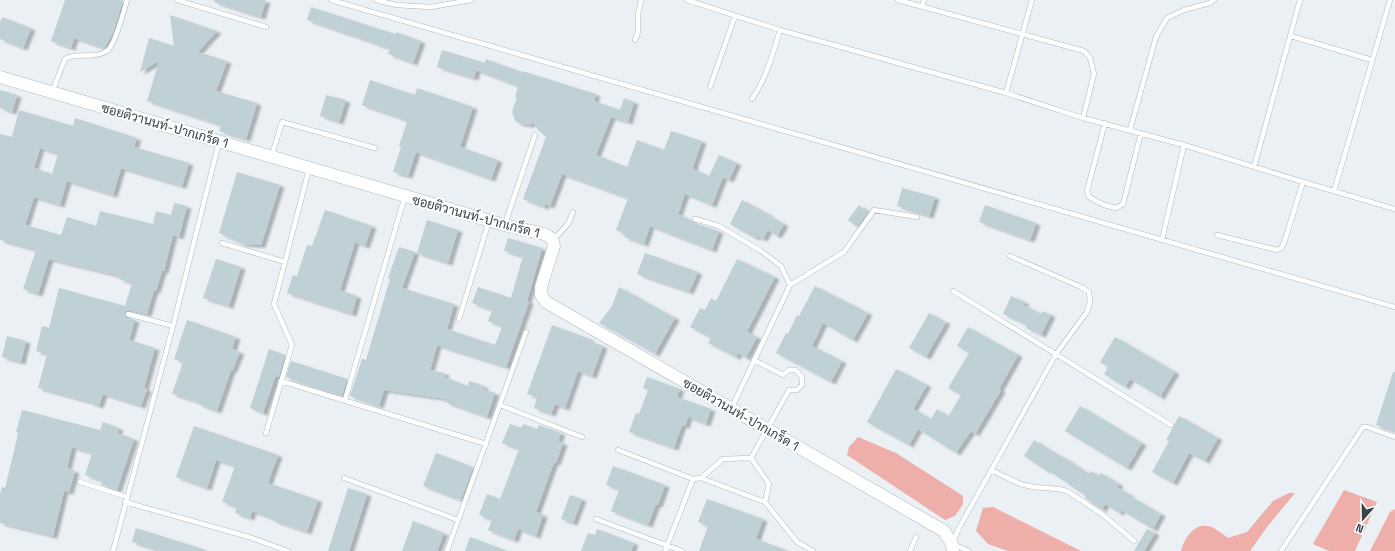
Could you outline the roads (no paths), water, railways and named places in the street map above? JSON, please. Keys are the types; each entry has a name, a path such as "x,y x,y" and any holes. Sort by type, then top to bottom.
{"street":[{"name":"ซอยติวานนท์-ปากเกร็ด 1","path":"0,77 504,226 544,234 553,240 554,246 541,287 541,295 546,302 944,531 953,548"}],"lane":[{"path":"52,92 65,59 70,56 97,55 107,51 111,46 119,26 127,0"},
{"path":"177,0 266,27"},
{"path":"331,0 1395,307"},
{"path":"376,0 396,5 431,7 472,0"},
{"path":"635,40 638,32 638,15 641,0"},
{"path":"686,0 780,30 1006,93 1083,118 1184,145 1395,209"},
{"path":"898,0 1084,51 1089,56 1094,74 1083,118"},
{"path":"922,6 924,0"},
{"path":"1006,93 1021,34 1032,0"},
{"path":"1130,130 1156,37 1167,18 1184,10 1210,3 1214,0"},
{"path":"1254,167 1300,0"},
{"path":"1334,191 1390,0"},
{"path":"710,87 735,16"},
{"path":"752,99 757,92 780,30"},
{"path":"1291,36 1372,60"},
{"path":"271,157 282,122 374,148"},
{"path":"1105,123 1087,191 1089,197 1104,205 1116,208 1123,204 1141,133"},
{"path":"504,226 535,135"},
{"path":"113,551 220,142"},
{"path":"1162,240 1184,145"},
{"path":"266,433 292,346 274,304 309,168"},
{"path":"1217,235 1277,250 1281,248 1284,243 1302,182"},
{"path":"345,400 405,196"},
{"path":"731,408 790,285 844,252 874,210 917,217"},
{"path":"553,240 568,224 572,212"},
{"path":"695,219 719,226 761,251 781,266 790,285"},
{"path":"459,319 489,221"},
{"path":"222,243 285,262"},
{"path":"953,548 959,528 991,470 1056,354 1087,312 1090,302 1089,292 1081,287 1010,256"},
{"path":"953,291 1171,425"},
{"path":"128,314 173,326"},
{"path":"446,551 526,332"},
{"path":"751,458 789,390 797,390 802,385 802,377 796,370 789,370 783,374 754,360"},
{"path":"281,381 486,444"},
{"path":"500,405 582,437"},
{"path":"1281,551 1363,427 1395,437"},
{"path":"618,450 693,479 701,478 765,502 797,542 813,551"},
{"path":"701,478 723,459 751,458"},
{"path":"751,458 769,484 765,502"},
{"path":"991,470 1020,484 1067,491 1102,514 1134,541"},
{"path":"344,478 458,520"},
{"path":"665,551 693,479"},
{"path":"80,482 126,499 288,551"},
{"path":"596,519 682,551"},
{"path":"910,551 916,537"},
{"name":"ซอยติวานนท์-ปากเกร็ด 1","path":"953,548 969,551"}]}
